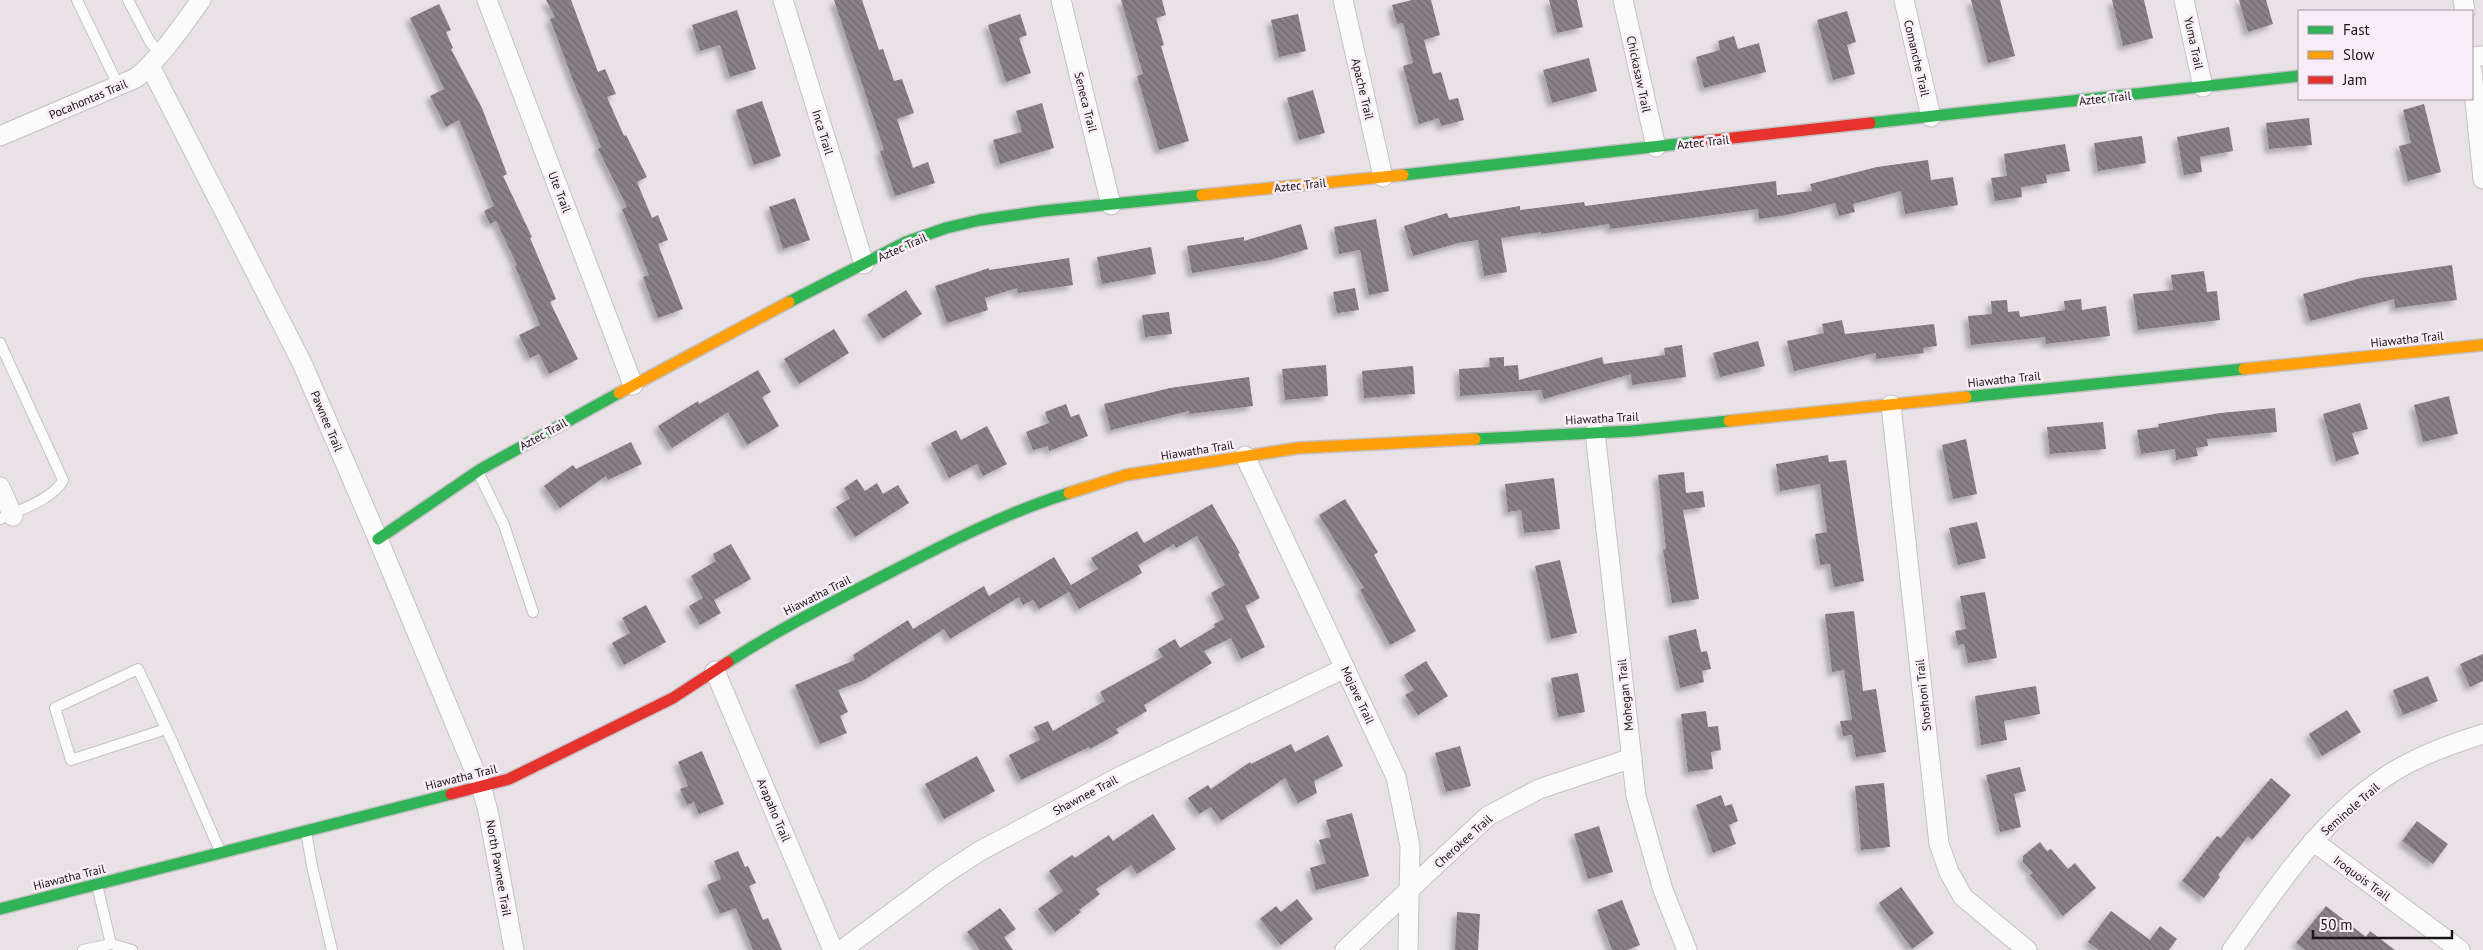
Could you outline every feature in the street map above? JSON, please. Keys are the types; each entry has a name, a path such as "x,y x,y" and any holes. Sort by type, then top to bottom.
{"street":[{"name":"Pocahontas Trail","path":"0,136 119,87 136,78 156,60 201,0"},
{"name":"Ute Trail","path":"487,0 633,385"},
{"name":"Inca Trail","path":"783,0 864,264"},
{"name":"Seneca Trail","path":"1061,0 1111,204"},
{"name":"Apache Trail","path":"1344,0 1383,177"},
{"name":"Chickasaw Trail","path":"1623,0 1656,147"},
{"name":"Comanche Trail","path":"1904,0 1931,117"},
{"name":"Yuma Trail","path":"2184,0 2203,87"},
{"name":"Pawnee Trail","path":"156,60 302,363 481,786"},
{"name":"Aztec Trail","path":"378,539 478,471 552,428 906,242 946,228 1007,216 1111,204 1383,177 2298,76"},
{"path":"2473,81 2483,179"},
{"name":"Hiawatha Trail","path":"0,909 509,779 624,724 673,698 776,631 962,536 1031,505 1126,475 1298,448 1632,431 2483,345"},
{"name":"Shoshoni Trail","path":"1891,405 1939,844 1949,872 1963,897 2027,950"},
{"name":"Mohegan Trail","path":"1595,432 1636,796 1663,890 1687,950"},
{"name":"Mojave Trail","path":"1245,456 1396,776 1410,846 1408,950"},
{"path":"0,487 8,516"},
{"name":"Shawnee Trail","path":"842,950 943,875 980,851 1123,775 1345,668"},
{"name":"Arapaho Trail","path":"715,671 833,950"},
{"name":"Seminole Trail","path":"2232,950 2286,874 2334,819 2366,792 2405,766 2461,741 2483,734"},
{"name":"Cherokee Trail","path":"1345,950 1488,816 1509,803 1539,789 1632,758"},
{"name":"North Pawnee Trail","path":"481,786 488,811 514,950"},
{"name":"Iroquois Trail","path":"2313,842 2460,950"}],"lane":[{"path":"77,0 119,87"},
{"path":"128,0 150,42 156,60"},
{"path":"0,343 62,480 59,489 8,516"},
{"path":"478,471 504,525 533,612"},
{"path":"166,729 71,760 55,708 138,669 166,729 221,852"},
{"path":"306,830 312,866 332,950"},
{"path":"96,884 111,944"},
{"path":"83,950 111,944 132,950"}],"building":[{"path":"546,0 571,0 598,72 605,69 616,94 607,97 624,136 626,135 647,177 637,182 652,218 658,215 668,240 658,244 683,309 658,318 643,277 649,275 622,209 627,207 598,149 601,147 550,19 555,17"},
{"path":"834,0 862,0 879,50 883,49 894,81 902,79 914,113 897,119 913,168 928,162 935,183 895,196 880,151 884,150"},
{"path":"1121,0 1162,0 1166,15 1156,18 1164,45 1161,46 1189,141 1159,150 1137,76 1143,74"},
{"path":"1412,0 1431,0 1440,35 1424,40 1433,74 1441,72 1449,100 1458,98 1464,120 1441,126 1439,118 1419,124 1403,66 1413,63 1403,23 1397,24 1392,5"},
{"path":"1549,0 1577,0 1583,27 1557,33"},
{"path":"1971,0 2000,0 2015,56 1988,63"},
{"path":"2112,0 2144,0 2153,38 2123,46"},
{"path":"2239,0 2266,0 2273,24 2248,32"},
{"path":"439,4 451,30 446,32 453,48 451,49 482,108 507,174 503,176 532,237 530,238 556,299 550,302 578,359 549,374 539,354 530,358 519,335 540,325 515,266 517,265 496,221 490,224 484,211 494,206 459,120 446,127 430,96 444,89 410,18"},
{"path":"737,10 756,69 730,77 720,45 700,51 692,25"},
{"path":"1847,11 1856,42 1847,45 1855,74 1833,80 1817,20"},
{"path":"1020,14 1027,35 1019,38 1031,73 1006,82 988,25"},
{"path":"1298,14 1306,51 1279,57 1271,20"},
{"path":"1734,36 1738,49 1759,43 1766,72 1704,88 1696,57 1720,50 1718,41"},
{"path":"1589,58 1597,91 1552,103 1543,70"},
{"path":"1313,90 1325,133 1299,140 1287,98"},
{"path":"762,101 781,156 754,165 736,110"},
{"path":"1042,103 1054,148 1000,164 993,140 1022,132 1016,111"},
{"path":"2424,104 2441,172 2408,181 2399,146 2411,143 2403,110"},
{"path":"2309,118 2312,145 2269,149 2266,123"},
{"path":"2229,127 2233,151 2200,157 2202,172 2184,175 2177,137"},
{"path":"2142,136 2146,163 2098,171 2094,143"},
{"path":"2065,144 2070,171 2046,175 2047,183 2021,187 2022,197 1995,201 1991,178 2007,176 2004,154"},
{"path":"1928,160 1931,180 1953,177 1958,205 1905,214 1901,191 1853,204 1855,212 1839,216 1835,203 1787,215 1759,219 1758,209 1610,229 1609,224 1541,234 1541,232 1501,238 1507,272 1484,276 1478,240 1458,243 1413,256 1404,226 1447,213 1449,218 1520,206 1520,210 1584,202 1585,206 1776,181 1777,195 1812,191 1810,184 1877,167"},
{"path":"795,198 810,240 783,249 769,207"},
{"path":"1376,219 1389,291 1369,295 1360,250 1339,254 1334,227"},
{"path":"1301,224 1308,249 1270,260 1192,273 1187,246 1244,237 1244,241"},
{"path":"1151,247 1156,274 1102,284 1097,257"},
{"path":"1069,258 1073,285 1018,293 1017,288 985,298 988,310 947,323 935,286 989,268 989,270"},
{"path":"2452,265 2457,300 2395,308 2394,299 2310,321 2303,294 2361,278"},
{"path":"2204,271 2207,292 2217,291 2220,320 2138,330 2133,294 2173,290 2171,275"},
{"path":"1355,288 1359,310 1337,313 1333,292"},
{"path":"906,290 922,314 883,339 867,315"},
{"path":"2081,299 2082,310 2106,306 2110,336 2046,344 2045,337 1971,345 1968,316 1992,314 1991,301 2007,300 2008,312 2019,311 2020,317 2065,310 2064,301"},
{"path":"1169,312 1172,334 1145,337 1142,315"},
{"path":"1842,320 1845,334 1934,324 1937,346 1923,348 1924,353 1876,359 1876,353 1794,371 1787,341 1824,333 1822,324"},
{"path":"834,329 849,353 799,384 784,359"},
{"path":"1758,341 1765,366 1720,377 1713,353"},
{"path":"1682,345 1686,377 1632,385 1631,374 1544,399 1541,390 1460,396 1459,369 1490,367 1489,358 1504,357 1504,366 1518,365 1519,380 1602,357 1604,364 1665,355 1664,348"},
{"path":"1326,365 1328,396 1285,400 1282,369"},
{"path":"1413,366 1415,394 1364,398 1362,371"},
{"path":"758,370 771,392 762,397 779,426 747,445 728,412 672,448 658,426 698,401 699,404"},
{"path":"1249,377 1253,406 1189,414 1189,411 1111,430 1104,404 1170,388"},
{"path":"2449,396 2458,434 2423,442 2414,405"},
{"path":"2360,403 2368,429 2352,433 2359,454 2336,461 2323,414"},
{"path":"1066,404 1071,417 1079,414 1088,436 1049,451 1048,446 1033,450 1026,432 1049,423 1045,412"},
{"path":"2275,408 2277,432 2207,439 2208,446 2196,448 2198,456 2176,460 2175,449 2141,454 2137,430 2159,427 2158,424 2220,413"},
{"path":"2103,422 2106,449 2050,454 2047,427"},
{"path":"987,426 1007,464 983,476 977,464 949,478 931,443 956,430 961,440"},
{"path":"1966,439 1977,494 1953,499 1942,445"},
{"path":"631,442 642,464 608,480 606,476 560,508 544,486 573,465 576,469"},
{"path":"1828,455 1829,462 1846,460 1864,581 1834,587 1830,564 1820,565 1815,534 1827,532 1820,484 1780,491 1776,464"},
{"path":"1684,472 1686,493 1703,491 1705,507 1683,510 1699,599 1672,603 1663,550 1666,549 1658,475"},
{"path":"1554,478 1560,529 1524,533 1521,510 1508,512 1505,484"},
{"path":"857,479 865,491 877,483 883,494 898,485 909,503 855,537 836,507 850,498 844,488"},
{"path":"1345,499 1378,552 1374,555 1416,631 1390,645 1360,590 1364,588 1319,515"},
{"path":"1212,504 1240,553 1238,554 1260,598 1245,606 1265,647 1241,659 1231,638 1204,651 1212,663 1144,705 1147,711 1116,729 1119,733 1090,749 1089,747 1021,780 1009,755 1040,740 1034,727 1048,721 1053,731 1105,701 1100,692 1163,657 1158,649 1175,639 1180,648 1215,627 1214,624 1224,619 1211,593 1225,585 1197,536 1176,548 1174,544 1138,565 1142,573 1079,609 1069,592 1039,609 1033,600 1023,605 1019,597 950,639 944,629 864,680 838,690 848,712 840,716 847,733 820,744 795,685 855,660 853,655 908,620 913,629 984,586 989,596 1054,557 1071,585 1098,569 1091,558 1137,531 1144,543"},
{"path":"1977,522 1986,558 1958,565 1949,528"},
{"path":"731,544 751,579 714,600 721,613 700,625 689,606 703,598 691,576 716,561 713,554"},
{"path":"1560,560 1577,633 1551,639 1535,566"},
{"path":"1985,592 1997,658 1968,663 1964,644 1958,645 1955,631 1966,629 1960,596"},
{"path":"646,605 666,642 624,665 612,643 630,633 622,618"},
{"path":"1854,611 1863,691 1876,689 1886,752 1856,757 1852,735 1843,736 1840,721 1852,720 1844,670 1832,672 1825,614"},
{"path":"1696,629 1701,652 1707,651 1711,669 1702,671 1704,682 1680,688 1668,636"},
{"path":"2483,654 2483,681 2470,687 2460,664"},
{"path":"1426,661 1448,696 1418,715 1405,695 1414,690 1404,675"},
{"path":"1578,673 1585,712 1558,717 1551,678"},
{"path":"2428,676 2438,701 2403,715 2393,690"},
{"path":"2036,686 2040,714 2004,721 2007,740 1981,745 1975,696"},
{"path":"2347,710 2361,732 2322,756 2309,734"},
{"path":"1706,711 1708,727 1718,726 1721,750 1711,752 1713,769 1688,772 1681,714"},
{"path":"1328,735 1343,766 1314,781 1317,793 1298,803 1285,778 1221,821 1211,807 1199,814 1188,798 1208,785 1211,789 1250,762 1251,764 1291,744 1295,752"},
{"path":"1460,746 1471,786 1446,792 1435,753"},
{"path":"702,751 724,804 699,814 694,802 687,805 680,789 688,786 678,762"},
{"path":"977,756 995,791 944,819 925,784"},
{"path":"2020,767 2026,791 2014,794 2021,827 2000,832 1986,775"},
{"path":"2271,778 2291,795 2252,840 2248,836 2218,875 2220,877 2204,898 2182,881 2217,836 2221,838"},
{"path":"1884,783 1890,847 1861,850 1855,786"},
{"path":"1721,795 1725,806 1732,804 1738,821 1729,825 1736,844 1713,853 1696,805"},
{"path":"1352,813 1369,876 1316,890 1310,868 1326,863 1319,840 1331,837 1326,820"},
{"path":"1153,814 1176,849 1137,874 1131,865 1096,889 1100,894 1055,932 1038,909 1063,891 1049,871 1072,855 1075,858 1109,835 1113,841"},
{"path":"2417,821 2448,844 2433,864 2402,841"},
{"path":"1599,826 1613,872 1588,879 1574,834"},
{"path":"2040,842 2047,851 2051,849 2068,869 2075,863 2096,888 2063,916 2030,875 2033,873 2023,862 2023,856"},
{"path":"738,851 745,867 748,866 756,883 749,886 763,920 768,918 782,950 753,950 736,908 720,914 707,885 721,879 714,861"},
{"path":"1901,887 1934,933 1912,949 1879,903"},
{"path":"1297,899 1313,919 1281,945 1260,919 1276,906 1281,912"},
{"path":"1622,900 1640,945 1627,950 1612,950 1597,910"},
{"path":"2326,906 2366,937 2370,931 2395,950 2305,950 2296,943"},
{"path":"1000,908 1016,929 1004,937 1013,950 980,950 967,932"},
{"path":"2111,911 2150,940 2160,926 2177,939 2169,950 2099,950 2088,942"},
{"path":"1457,912 1480,914 1478,950 1455,950"}],"traffic: fast":[{"path":"1870,123 2298,76"},
{"path":"1403,175 1696,142"},
{"path":"789,302 906,242 946,228 980,220 1043,211 1202,195"},
{"path":"1966,397 2244,369"},
{"path":"378,539 481,469 619,393"},
{"path":"1475,439 1632,431 1729,421"},
{"path":"728,662 766,638 930,552 998,520 1069,493"},
{"path":"0,909 451,794"}],"traffic: slow":[{"path":"1202,195 1403,175"},
{"path":"619,393 789,302"},
{"path":"2244,369 2483,345"},
{"path":"1729,421 1966,397"},
{"path":"1069,493 1126,475 1298,448 1475,439"}],"traffic: jam":[{"path":"1696,142 1870,123"},
{"path":"451,794 509,779 673,698 728,662"}]}
